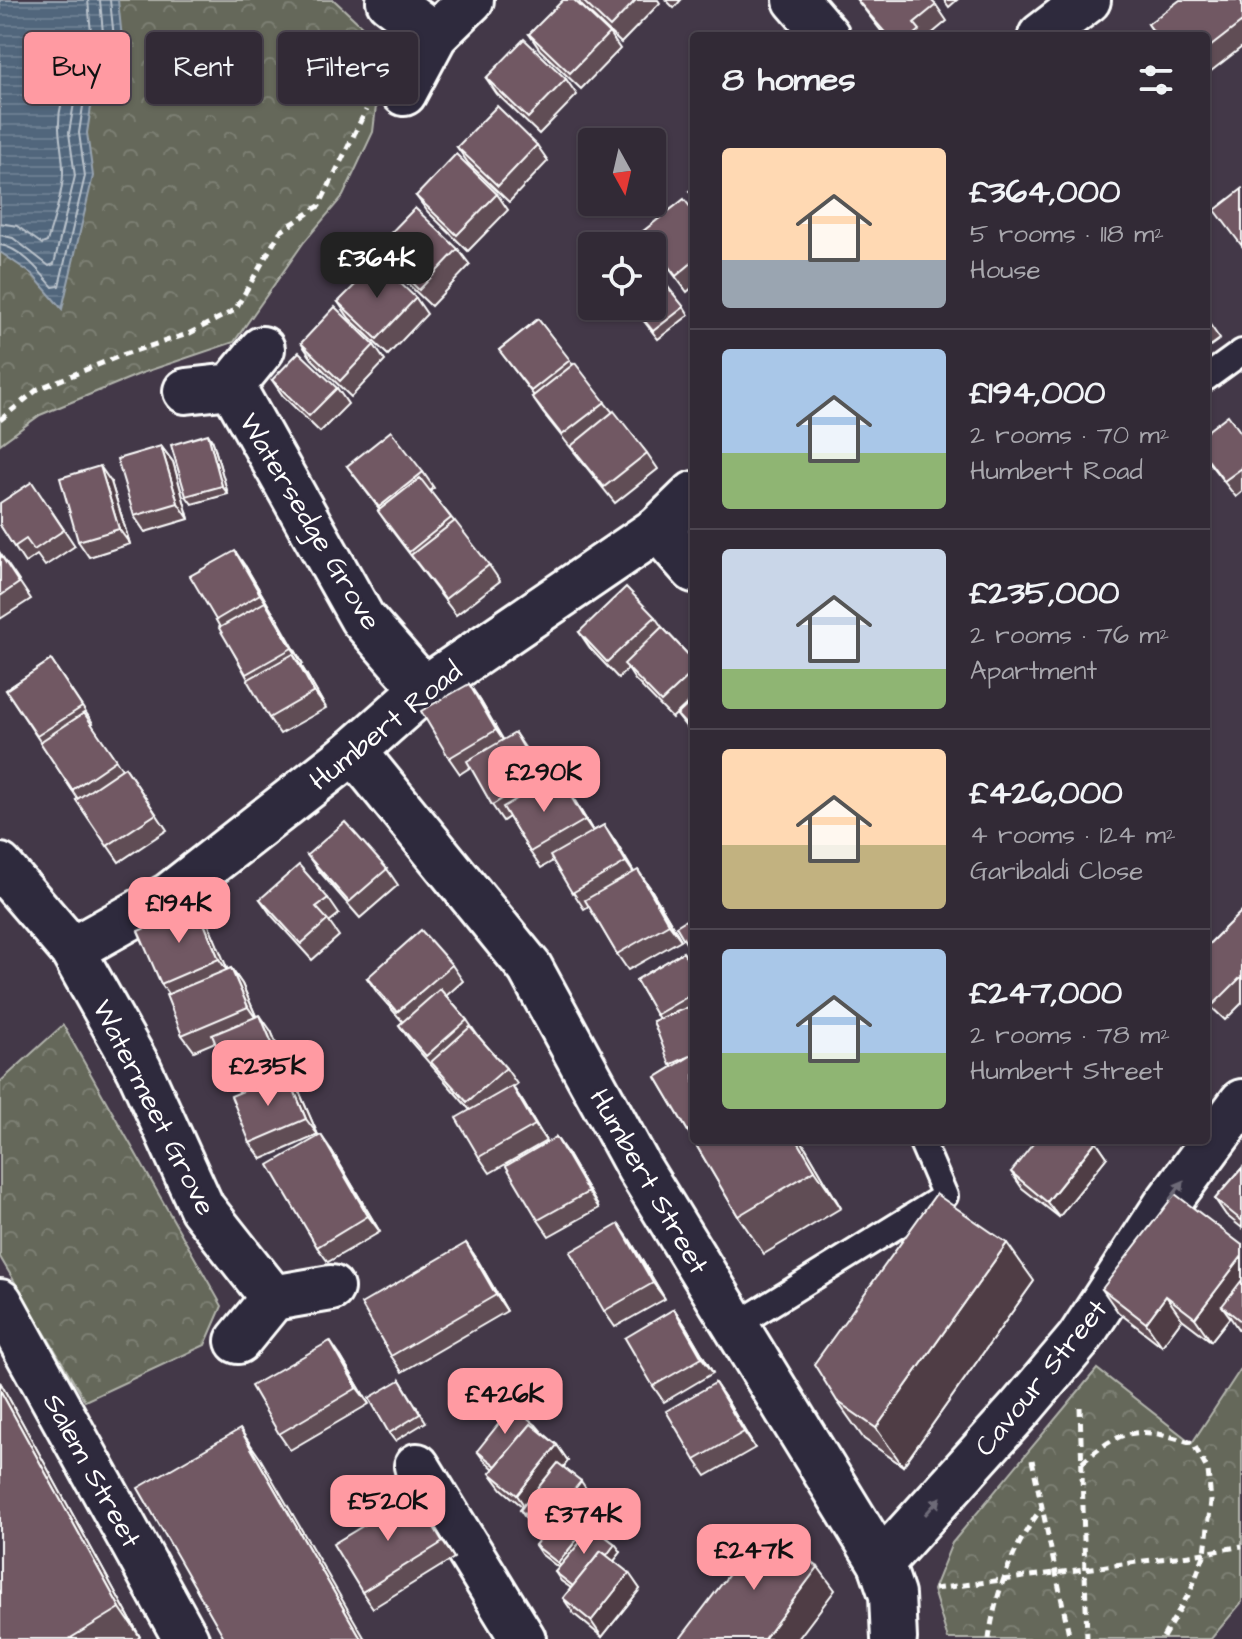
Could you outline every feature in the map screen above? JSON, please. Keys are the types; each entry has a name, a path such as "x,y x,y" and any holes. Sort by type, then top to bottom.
{"street":[{"path":"418,67 435,35 471,0"},
{"path":"796,0 824,32"},
{"path":"1046,32 1088,0"},
{"path":"389,1 435,35"},
{"name":"Watersedge Grove","path":"186,391 232,386 262,349"},
{"name":"Watersedge Grove","path":"232,386 362,618 424,689"},
{"name":"Humbert Road","path":"72,950 170,895 354,751 424,689 658,529 690,498"},
{"path":"658,529 690,565"},
{"name":"Humbert Street","path":"354,751 530,968 639,1168 886,1579 894,1639"},
{"name":"Watermeet Grove","path":"0,866 72,950 139,1069 202,1208 273,1298"},
{"name":"Cavour Street","path":"886,1579 1079,1339 1166,1205 1242,1102"},
{"path":"238,1341 273,1298 331,1288"},
{"name":"Salem Street","path":"0,1302 186,1639"},
{"path":"417,1466 523,1639"}],"lane":[{"path":"1210,375 1242,352"},
{"path":"735,1326 945,1196 923,1144"}],"path":[{"path":"0,420 38,389 122,355 188,334 235,310 280,232 319,206 370,104"},
{"path":"1079,1339 1087,1639"},
{"path":"1020,1409 1070,1639"},
{"path":"1082,1463 1101,1446 1128,1433 1147,1431 1193,1443 1208,1471 1211,1501 1205,1553 1190,1592 1162,1639"},
{"path":"989,1639 1003,1582 1042,1508"},
{"path":"886,1579 1003,1582 1242,1546"}],"green space":[{"path":"0,0 334,0 368,32 278,32 278,104 376,104 373,132 343,196 304,242 234,342 142,373 40,415 0,444"},
{"path":"63,1025 222,1306 205,1345 85,1401 0,1257 0,1082"},
{"path":"1242,1367 1242,1602 1211,1639 948,1639 933,1590 952,1543 1097,1369 1192,1443"}],"water":[{"path":"0,0 118,0 121,32 24,32 24,104 97,104 91,107 87,133 93,176 62,309 32,274 0,252"}],"building":[{"path":"563,0 574,0 609,33 570,73 529,34"},
{"path":"582,0 636,0 610,27"},
{"path":"857,0 931,0 936,5 914,23 920,30 918,32 885,32"},
{"path":"1180,0 1240,0 1242,3 1242,22 1210,47 1210,32 1154,32 1148,24"},
{"path":"524,39 566,79 528,118 486,78"},
{"path":"497,106 537,145 498,186 457,147"},
{"path":"456,154 497,194 457,235 416,196"},
{"path":"1242,189 1242,246 1215,210"},
{"path":"684,199 690,207 690,264 676,276 666,263 666,232 642,232"},
{"path":"415,208 458,249 419,290 376,248"},
{"path":"378,262 416,298 377,339 338,302"},
{"path":"666,285 684,307 653,331 644,320 666,320"},
{"path":"335,307 374,345 340,381 301,343"},
{"path":"538,319 570,360 531,391 499,350"},
{"path":"299,352 337,388 309,416 272,380"},
{"path":"575,363 605,402 562,435 532,397"},
{"path":"614,411 647,453 604,487 571,446"},
{"path":"1228,415 1242,434 1242,468 1224,481 1210,462 1210,429"},
{"path":"391,431 423,472 379,507 347,466"},
{"path":"208,434 222,486 186,496 171,445"},
{"path":"161,446 178,503 134,516 117,459"},
{"path":"100,466 119,529 78,541 60,478"},
{"path":"420,478 451,518 409,552 378,511"},
{"path":"32,482 64,530 34,550 26,539 14,547 0,525 0,503"},
{"path":"455,521 489,565 445,599 411,555"},
{"path":"235,551 260,594 216,620 190,576"},
{"path":"0,554 19,583 0,596"},
{"path":"626,587 655,617 607,662 579,632"},
{"path":"265,602 292,648 246,674 219,628"},
{"path":"662,627 690,657 690,675 661,702 624,664"},
{"path":"293,654 314,692 269,718 247,680"},
{"path":"51,660 82,707 37,736 6,690"},
{"path":"469,684 496,730 449,758 421,711"},
{"path":"690,703 690,729 677,715"},
{"path":"84,713 116,760 72,790 40,742"},
{"path":"515,733 540,776 492,805 467,761"},
{"path":"125,767 156,814 107,846 76,800"},
{"path":"558,775 585,820 530,852 503,807"},
{"path":"345,822 387,869 349,902 307,855"},
{"path":"604,825 626,862 572,893 550,856"},
{"path":"299,865 328,898 316,907 328,920 301,944 260,899"},
{"path":"638,870 669,924 617,954 585,900"},
{"path":"197,907 219,959 161,984 138,931"},
{"path":"1242,911 1242,976 1214,1004 1210,1000 1210,943"},
{"path":"690,917 690,950 676,926"},
{"path":"421,930 452,965 397,1012 367,978"},
{"path":"683,952 690,964 690,995 656,1015 636,980"},
{"path":"231,968 248,1007 182,1035 166,995"},
{"path":"440,989 467,1020 426,1056 399,1025"},
{"path":"690,1007 690,1056 670,1065 653,1021"},
{"path":"260,1015 280,1062 232,1082 212,1035"},
{"path":"470,1027 506,1068 467,1102 431,1062"},
{"path":"690,1056 690,1135 656,1077"},
{"path":"287,1073 306,1119 250,1143 231,1096"},
{"path":"512,1086 535,1125 479,1157 456,1118"},
{"path":"321,1135 368,1216 317,1247 269,1165"},
{"path":"556,1137 588,1192 538,1220 506,1166"},
{"path":"696,1144 799,1144 815,1170 738,1216"},
{"path":"1033,1144 1094,1144 1047,1202 1011,1172"},
{"path":"1242,1168 1242,1221 1215,1199"},
{"path":"936,1194 1007,1243 876,1428 837,1401 814,1364"},
{"path":"1175,1194 1242,1245 1242,1256 1195,1318 1166,1296 1146,1323 1102,1289"},
{"path":"619,1224 653,1283 604,1311 570,1252"},
{"path":"466,1243 496,1295 391,1356 361,1304"},
{"path":"1242,1280 1242,1322 1222,1306"},
{"path":"674,1309 702,1358 653,1386 625,1338"},
{"path":"330,1341 357,1388 279,1434 251,1386"},
{"path":"400,1380 420,1414 389,1433 369,1398"},
{"path":"715,1383 744,1432 695,1460 666,1411"},
{"path":"0,1390 120,1608 69,1639 0,1639"},
{"path":"513,1406 536,1425 531,1424 496,1466 477,1451"},
{"path":"531,1424 557,1445 517,1495 490,1473"},
{"path":"240,1429 361,1639 225,1639 138,1488"},
{"path":"558,1463 581,1481 543,1529 520,1510"},
{"path":"577,1493 600,1511 558,1563 535,1545"},
{"path":"414,1495 443,1542 362,1592 333,1544"},
{"path":"593,1527 615,1544 607,1555 601,1551 573,1586 555,1572"},
{"path":"765,1527 818,1567 764,1639 680,1639"},
{"path":"601,1551 629,1573 591,1621 563,1598"}]}
